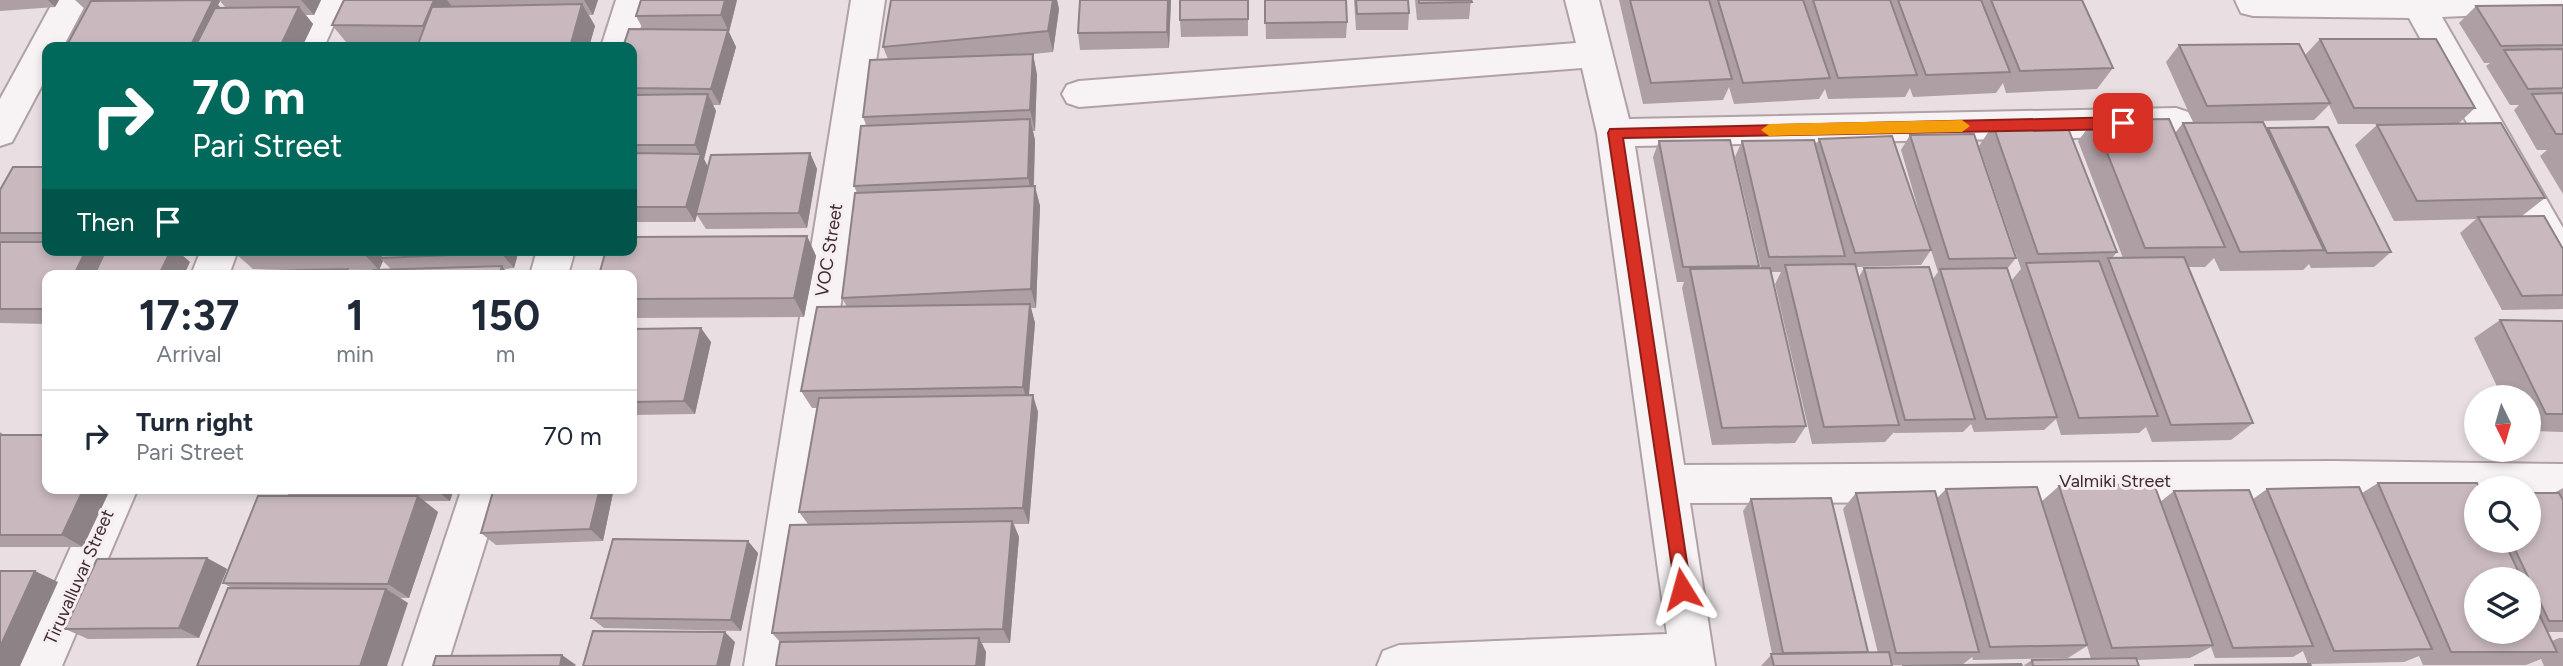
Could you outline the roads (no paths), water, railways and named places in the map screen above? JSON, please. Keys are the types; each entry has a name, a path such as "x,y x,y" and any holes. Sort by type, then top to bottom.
{"street":[{"path":"48,42 71,0"},
{"path":"309,42 328,0"},
{"path":"619,42 632,0"},
{"name":"VOC Street","path":"766,666 867,0"},
{"path":"1399,666 1692,660 1615,133 1582,0"},
{"path":"2253,2 2419,6 2552,0"},
{"path":"2419,6 2563,262"},
{"path":"0,132 42,54"},
{"path":"1079,94 1595,54"},
{"path":"1615,133 2176,122"},
{"name":"Valmiki Street","path":"1666,484 2332,480 2563,483"},
{"name":"Tiruvalluvar Street","path":"40,666 115,494"},
{"path":"425,666 481,494"}]}
